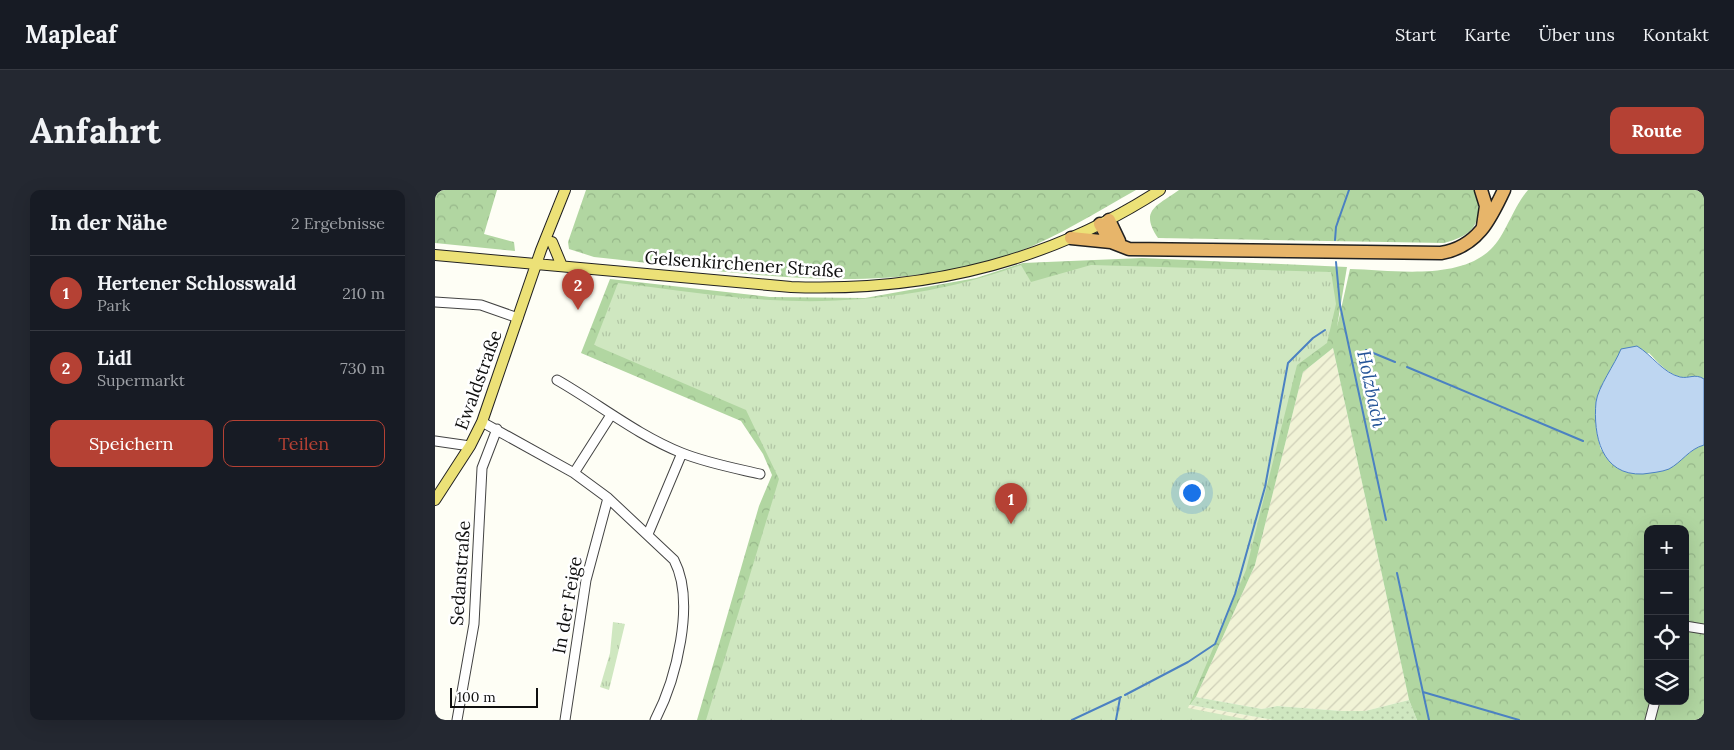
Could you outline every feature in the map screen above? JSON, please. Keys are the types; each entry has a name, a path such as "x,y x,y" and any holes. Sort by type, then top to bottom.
{"highway":[{"path":"1479,234 1486,206 1481,190"},
{"path":"1071,238 1111,242 1121,247 1135,249 1429,254 1458,249 1479,234 1491,218 1504,190"},
{"path":"1105,222 1118,240 1135,249"},
{"path":"1105,222 1111,242"}],"main road":[{"name":"Ewaldstraße","path":"435,500 438,489 470,446 482,422 565,190"},
{"name":"Ewaldstraße","path":"537,264 547,253 572,190"},
{"name":"Gelsenkirchener Straße","path":"435,255 791,287 876,286 964,273 1022,257 1071,238 1105,222 1160,190"},
{"path":"552,242 562,266"}],"street":[{"path":"435,302 481,305 518,318"},
{"path":"557,380 583,394 611,416 682,453 760,474"},
{"path":"574,473 611,416"},
{"path":"482,422 574,473 608,498 648,534 674,560 680,570 684,588 682,621 675,664 667,695 655,720"},
{"name":"Sedanstraße","path":"457,720 473,624 482,468 497,429"},
{"path":"435,441 470,446"},
{"path":"648,534 682,453"},
{"name":"In der Feige","path":"565,720 586,580 608,498"},
{"path":"1689,627 1704,629"},
{"path":"1650,720 1654,705"}],"green space":[{"path":"435,190 497,190 484,234 514,242 515,251 435,243"},
{"path":"586,190 1136,190 1060,233 1012,254 961,268 909,276 856,279 804,278 698,269 594,257 569,249 568,242"},
{"path":"1179,190 1476,190 1478,210 1475,225 1470,231 1455,240 1444,243 1158,238 1150,221 1150,215 1158,205"},
{"path":"1528,190 1704,190 1704,379 1684,377 1671,373 1649,353 1613,367 1599,398 1596,426 1601,450 1669,469 1697,447 1704,445 1704,720 1417,720 1409,700 1333,348 1303,372 1255,565 1196,697 1190,705 1174,699 1137,720 697,720 759,506 772,475 763,454 741,421 581,353 610,279 770,297 865,298 976,278 1023,263 1142,258 1347,267 1337,327 1350,269 1405,272 1443,270 1461,266 1477,259 1491,249 1501,237"},
{"path":"1021,265 1031,282 1091,265 1331,272 1336,304 1327,343 1297,365 1246,570 1188,708 1250,720 706,720 779,479 746,410 594,345 618,283 751,299 834,301 866,299 929,290 991,275"},
{"path":"1333,348 1409,700 1365,711 1342,711 1277,706 1262,709 1196,697 1255,565 1303,372"},
{"path":"613,622 625,624 609,690 600,687 610,653"},
{"path":"1196,697 1262,709 1277,706 1342,711 1365,711 1409,700 1417,720 1273,720 1190,705"},
{"path":"1174,699 1190,705 1273,720 1137,720"}],"water":[{"path":"1637,346 1674,375 1680,377 1698,376 1704,379 1704,445 1694,449 1669,469 1643,474 1629,473 1609,461 1598,440 1595,415 1597,396 1621,349"}],"waterway":[{"name":"Holzbach","path":"1335,240 1336,227 1349,190"},
{"name":"Holzbach","path":"1336,262 1340,305 1386,520"},
{"path":"1125,695 1188,662 1215,644 1235,594 1265,487 1288,363 1313,338 1325,330"},
{"path":"1366,350 1395,362"},
{"path":"1407,367 1583,441"},
{"name":"Holzbach","path":"1397,573 1429,720"},
{"path":"1423,692 1519,720"},
{"path":"1072,720 1121,697"},
{"path":"1116,720 1120,698"}],"place":[{"name":"Lidl","path":"578,310"},
{"name":"Hertener Schlosswald","path":"1011,524"}]}
